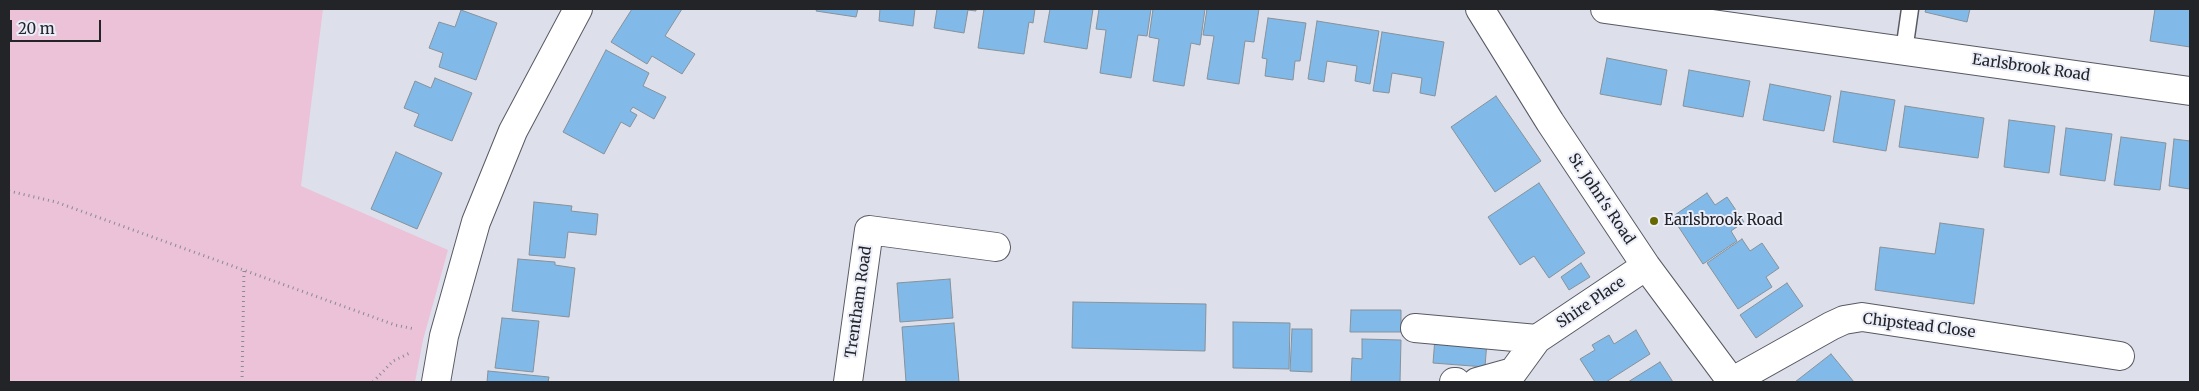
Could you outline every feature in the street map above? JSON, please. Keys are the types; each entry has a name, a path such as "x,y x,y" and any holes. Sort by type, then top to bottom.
{"street":[{"path":"436,382 444,336 476,222 512,131 578,9"},
{"name":"Earlsbrook Road","path":"1605,9 2190,90"},
{"name":"St. John's Road","path":"1485,10 1550,122 1646,266 1732,382"},
{"name":"Trentham Road","path":"848,382 869,230 996,248"},
{"name":"Shire Place","path":"1476,382 1512,372 1537,339 1646,266"},
{"name":"Chipstead Close","path":"1732,382 1831,326 1844,320 1862,317 2120,356"},
{"path":"1415,328 1537,339"}],"lane":[{"path":"1904,51 1910,9"}],"path":[{"path":"9,191 56,202 394,325 444,336"},
{"path":"242,382 244,270"},
{"path":"373,382 393,362 444,336"}],"shaded area":[{"path":"9,9 323,9 301,186 448,250 423,340 415,382 9,382"}],"building":[{"path":"632,9 682,9 665,36 695,54 682,74 652,56 647,64 611,42"},
{"path":"817,9 858,9 856,17 816,11"},
{"path":"880,9 915,9 913,26 879,21"},
{"path":"937,9 976,9 976,11 968,10 964,33 934,28"},
{"path":"984,9 1035,9 1033,23 1029,22 1024,54 978,48"},
{"path":"1050,9 1093,9 1087,49 1044,42"},
{"path":"1099,9 1151,9 1147,36 1138,35 1131,78 1100,73 1106,30 1096,29"},
{"path":"1153,9 1205,9 1200,45 1191,43 1184,86 1153,81 1159,39 1149,37"},
{"path":"1207,9 1259,9 1254,42 1245,41 1239,84 1207,79 1214,36 1203,35"},
{"path":"1926,9 1970,9 1967,22 1925,12"},
{"path":"2155,9 2190,9 2190,47 2150,41"},
{"path":"461,10 497,23 476,80 439,67 443,53 429,48 439,22 455,27"},
{"path":"1268,18 1306,23 1300,61 1295,61 1293,80 1265,76 1267,59 1262,58"},
{"path":"1317,21 1379,31 1370,84 1355,81 1357,66 1327,61 1324,82 1308,79"},
{"path":"1382,32 1444,42 1435,96 1420,93 1422,78 1392,73 1389,93 1373,91"},
{"path":"606,50 649,73 643,86 666,97 654,119 633,107 630,111 637,115 630,127 621,122 604,154 563,132"},
{"path":"1607,58 1667,70 1661,105 1600,94"},
{"path":"1689,70 1750,81 1743,117 1683,106"},
{"path":"435,78 472,93 452,141 414,126 419,114 404,108 415,81 431,88"},
{"path":"1770,84 1831,96 1824,131 1763,120"},
{"path":"1841,91 1895,100 1886,151 1833,142"},
{"path":"1496,96 1541,161 1495,192 1451,127"},
{"path":"1905,106 1984,118 1978,158 1899,147"},
{"path":"2009,120 2055,126 2049,173 2004,167"},
{"path":"2066,128 2112,134 2105,181 2060,175"},
{"path":"2121,137 2166,143 2160,190 2114,185"},
{"path":"2174,139 2190,141 2190,189 2169,186"},
{"path":"396,152 442,173 417,229 371,209"},
{"path":"1539,183 1585,253 1549,278 1534,256 1520,265 1488,217"},
{"path":"1707,193 1715,205 1727,197 1744,222 1731,231 1737,241 1703,264 1672,217"},
{"path":"534,202 572,206 571,211 598,214 596,235 568,232 565,258 529,255"},
{"path":"1940,223 1984,229 1974,304 1875,290 1880,247 1935,254"},
{"path":"1742,239 1750,251 1762,243 1779,268 1766,277 1772,287 1738,309 1707,263"},
{"path":"518,259 555,262 555,265 575,268 569,317 512,311"},
{"path":"1581,263 1590,277 1569,290 1561,277"},
{"path":"950,279 953,318 900,322 897,283"},
{"path":"1787,283 1803,306 1756,338 1740,315"},
{"path":"1073,302 1206,304 1205,351 1072,348"},
{"path":"1351,310 1401,310 1401,332 1350,332"},
{"path":"502,318 539,321 533,372 495,368"},
{"path":"1233,322 1290,323 1289,369 1233,368"},
{"path":"954,323 959,382 906,382 902,327"},
{"path":"1292,329 1312,329 1312,372 1290,371"},
{"path":"1636,330 1650,354 1606,382 1595,382 1580,359 1595,350 1592,345 1609,335 1614,344"},
{"path":"1435,338 1487,341 1485,367 1433,363"},
{"path":"1362,339 1401,340 1400,382 1351,382 1352,358 1362,359"},
{"path":"1831,354 1854,382 1795,382"},
{"path":"1660,362 1673,382 1628,382"},
{"path":"488,371 549,377 548,382 487,382"}],"place":[{"name":"Earlsbrook Road","path":"1654,221"}]}
